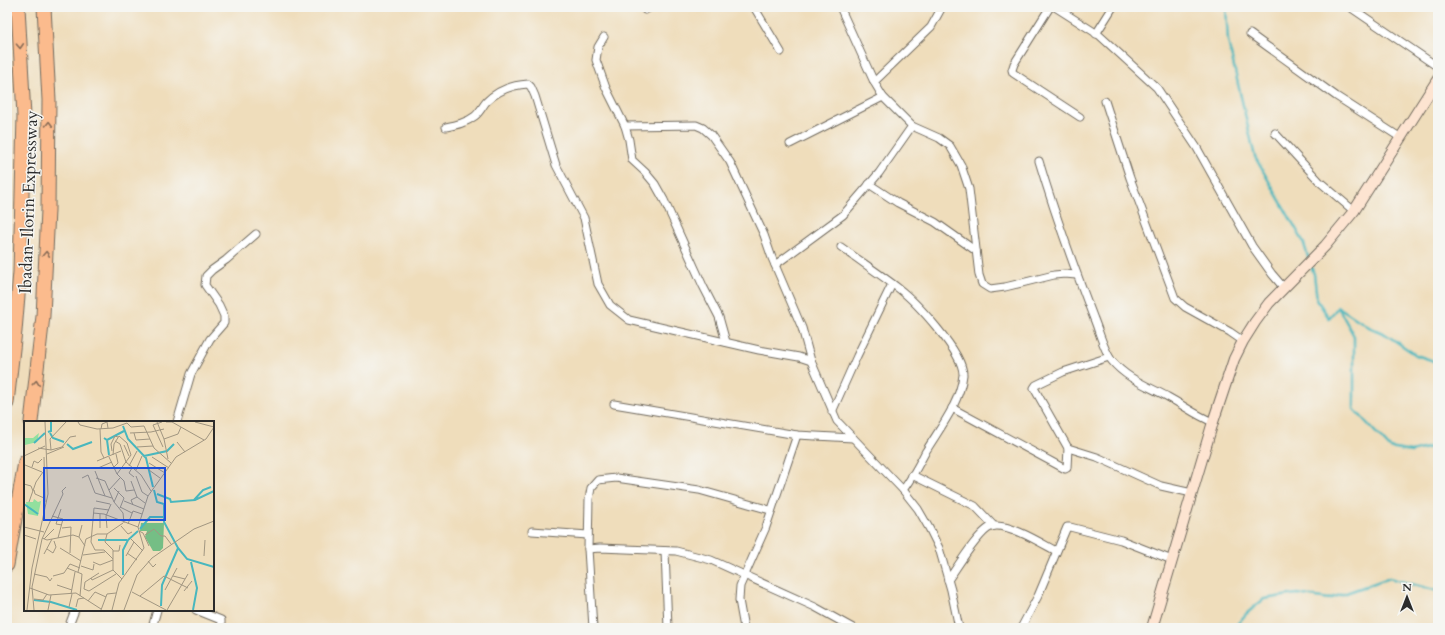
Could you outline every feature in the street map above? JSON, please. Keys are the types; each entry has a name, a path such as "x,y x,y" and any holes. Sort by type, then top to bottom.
{"highway":[{"name":"Ibadan-Ilorin Expressway","path":"7,403 20,272 24,131 18,7"},
{"name":"Ibadan-Ilorin Expressway","path":"31,421 43,316 48,210 49,100 44,7"},
{"path":"7,566 24,468"}],"main road":[{"path":"1152,628 1213,422 1234,359 1255,322 1269,303 1325,246 1354,211 1438,79"}],"street":[{"path":"754,7 781,52"},
{"path":"840,7 874,82 883,96 912,126 938,138 950,146 961,165 969,189 979,275 982,284 990,289 1005,287 1054,275 1076,275"},
{"path":"874,82 931,27 942,7"},
{"path":"1050,7 1014,64 1012,70 1013,73 1080,117"},
{"path":"1055,7 1096,34 1157,88 1197,148 1252,246 1284,288"},
{"path":"1096,34 1113,7"},
{"path":"1350,7 1438,67"},
{"path":"1250,34 1336,96 1401,138"},
{"path":"604,37 598,47 596,60 606,88 625,126 632,160 645,172 664,200 719,318 726,342"},
{"path":"446,127 464,123 474,117 486,102 500,91 520,84 528,84 535,96 556,165 584,218 598,284 610,305 629,320 799,357 811,361"},
{"path":"790,144 883,96"},
{"path":"1105,101 1130,178 1175,298 1184,307 1244,341"},
{"path":"625,126 696,125 703,128 711,135 730,162 764,235 802,328 811,361 832,412 837,421 918,509 938,548 948,580 958,621 958,628"},
{"path":"775,265 843,216 912,126"},
{"path":"1275,133 1320,182 1354,211"},
{"path":"1039,161 1054,212 1072,257 1076,275 1109,357 1127,376 1167,396 1205,419 1213,422"},
{"path":"869,184 898,203 934,222 976,251"},
{"path":"177,421 191,374 210,339 224,322 224,316 205,285 206,276 256,234"},
{"path":"841,247 900,289 928,317 949,342 961,363 963,374 959,392 952,408 902,490"},
{"path":"832,412 892,284"},
{"path":"952,408 1065,469 1067,468 1068,448 1034,388 1036,385 1063,372 1109,357"},
{"path":"614,404 796,435 853,438"},
{"path":"744,628 739,594 740,586 766,527 796,435"},
{"path":"1068,448 1097,457 1161,486 1192,493"},
{"path":"912,475 975,506 994,526"},
{"path":"593,628 588,549 589,499 591,488 598,480 616,478 699,490 771,511"},
{"path":"948,580 989,527 994,526 1024,533 1056,551"},
{"path":"1021,628 1038,596 1067,527 1121,540 1172,560"},
{"path":"532,531 588,535"},
{"path":"588,549 600,548 676,551 711,560 815,607 853,628"},
{"path":"665,551 668,628"},
{"path":"68,628 75,611"},
{"path":"152,628 157,611"},
{"path":"198,611 221,620 221,628"}],"waterway":[{"path":"1226,7 1228,41 1255,157 1303,241 1309,260"},
{"path":"1310,264 1314,274 1317,300 1329,318 1338,307 1354,336 1354,409 1390,448 1411,452 1438,445"},
{"path":"1340,308 1369,327 1385,334 1416,355 1438,364"},
{"path":"1234,628 1246,614 1264,599 1297,594 1329,599 1389,578 1438,591"},
{"path":"1436,628 1438,619"}]}
